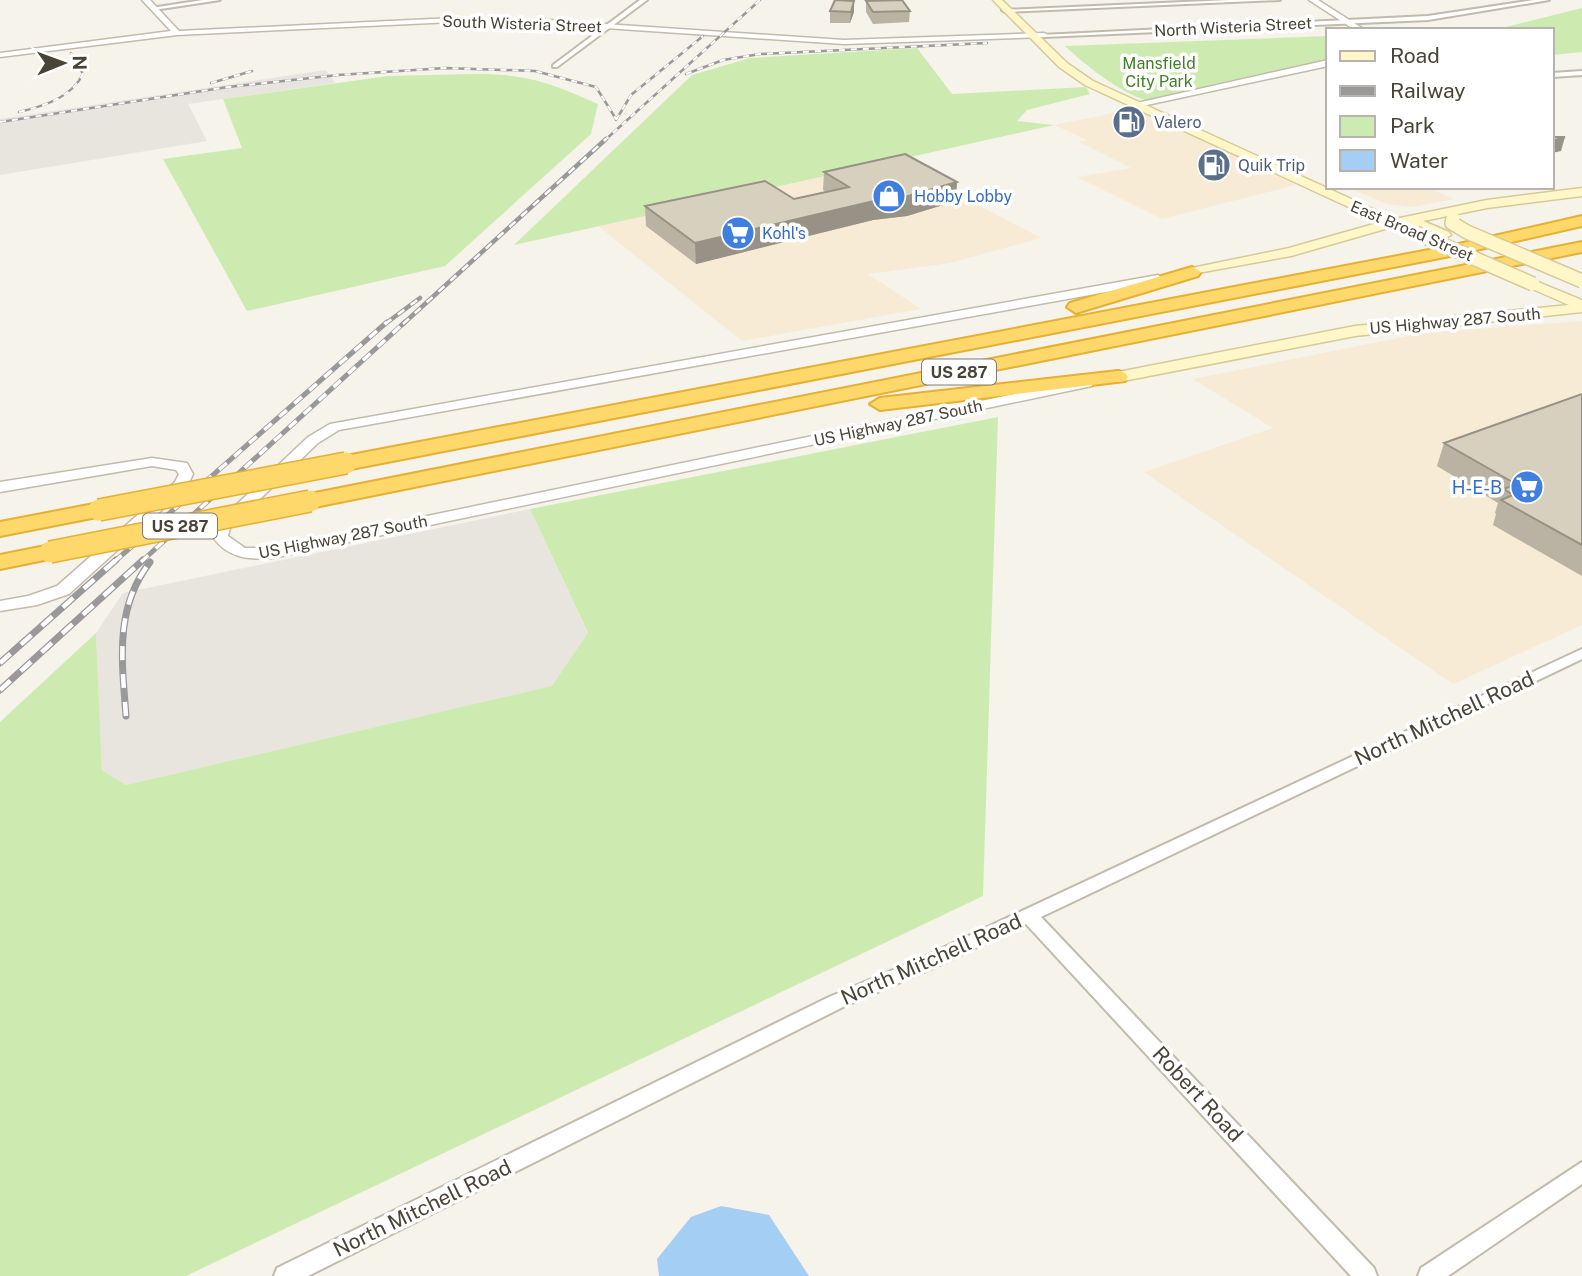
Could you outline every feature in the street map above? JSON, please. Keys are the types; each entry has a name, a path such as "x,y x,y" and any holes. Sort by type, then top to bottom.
{"highway":[{"name":"US 287","path":"0,529 1450,251 1582,221"},
{"name":"US 287","path":"0,562 433,478 1582,247"},
{"path":"942,347 1192,272"},
{"path":"433,478 484,473 802,416 1118,377"}],"main road":[{"name":"East Broad Street","path":"997,0 1018,10 1076,65 1139,104"},
{"name":"East Broad Street","path":"1007,5 1032,35 1063,65 1089,83 1189,127 1280,173 1416,233 1537,280 1582,294"},
{"path":"1063,65 1076,65"},
{"path":"1089,83 1103,82"},
{"name":"East Broad Street","path":"1189,127 1326,183"},
{"path":"1280,173 1296,170"},
{"name":"East Broad Street","path":"1340,189 1444,235 1537,280 1582,306"},
{"name":"US Highway 287 South","path":"1192,272 1291,252 1409,219 1476,206 1582,192"},
{"path":"1352,205 1373,219 1370,230"},
{"path":"1476,206 1454,218 1452,223 1466,232 1582,281"},
{"name":"US Highway 287 South","path":"1118,377 1366,329 1559,311 1582,306"},
{"path":"1559,311 1582,314"}],"street":[{"path":"146,0 177,33"},
{"path":"154,8 216,0"},
{"path":"555,66 644,0"},
{"path":"1018,10 1278,0"},
{"path":"1313,0 1358,28"},
{"name":"North Wisteria Street","path":"1044,34 1428,18 1546,0"},
{"name":"South Wisteria Street","path":"0,55 177,33 453,20 609,26 844,42 1044,34"},
{"path":"1139,104 1326,63"},
{"path":"1554,75 1582,73"},
{"name":"US Highway 287 South","path":"1118,377 273,553 236,551 223,543 220,536 223,526 313,440 335,426 1076,296 1192,272"},
{"path":"0,486 152,462 183,466 186,474 182,484 63,590 31,601 0,606"},
{"name":"North Mitchell Road","path":"285,1276 836,1002 1029,915 1582,653"},
{"name":"Robert Road","path":"1029,915 1366,1276"},
{"path":"1429,1276 1582,1172"}],"shaded area":[{"path":"326,70 335,83 188,104 207,141 0,175 0,119"},
{"path":"1134,109 1295,185 1162,219 1077,177 1131,168 1079,142 1087,140 1054,125"},
{"path":"894,161 1041,238 950,263 868,274 921,309 742,341 598,226"},
{"path":"1432,189 1454,199 1412,207 1387,204 1354,190"},
{"path":"1582,321 1582,625 1453,684 1144,472 1273,428 1193,379 1423,333"},
{"path":"530,509 588,634 553,686 126,785 102,770 96,633 123,593"}],"green space":[{"path":"1582,8 1582,52 1554,55 1554,28 1490,28 1506,27"},
{"name":"Mansfield City Park","path":"1326,36 1326,60 1210,85 1219,89 1160,102 1148,101 1122,90 1065,46"},
{"path":"917,48 952,94 1086,87 1090,94 1027,110 1017,121 1054,125 514,245 692,75 750,58"},
{"path":"506,75 536,80 598,104 591,134 445,266 247,311 163,159 242,148 223,99 388,76"},
{"path":"998,417 983,896 186,1276 0,1276 0,722 96,633 102,770 126,785 552,686 588,633 530,509"}],"water":[{"path":"721,1206 769,1215 809,1276 659,1276 657,1259 691,1217"}],"building":[{"path":"835,0 854,1 851,12 830,11"},
{"path":"902,0 910,11 873,12 866,1"},
{"path":"905,154 957,182 908,196 874,201 695,243 645,206 765,181 794,199 849,187 824,172"},
{"name":"H-E-B","path":"1582,394 1582,545 1501,500 1513,495 1504,489 1516,484 1444,443"}],"railway":[{"path":"604,141 760,0"},
{"path":"616,120 631,95 703,36"},
{"path":"686,74 723,60 760,54 987,43"},
{"path":"19,112 56,100 78,82 83,74 71,53"},
{"path":"0,122 228,87 338,75 445,68 535,71 596,87 616,119"},
{"path":"211,83 252,71"},
{"path":"403,324 606,139"},
{"path":"385,324 420,298"},
{"path":"114,562 387,322"},
{"path":"141,562 405,322"},
{"path":"0,663 116,560"},
{"path":"0,690 143,560"},
{"path":"126,716 123,636 130,598 150,562"}],"place":[{"name":"Valero","path":"1129,122"},
{"name":"Quik Trip","path":"1214,165"},
{"name":"Hobby Lobby","path":"889,196"},
{"name":"Kohl's","path":"738,233"},
{"name":"H-E-B","path":"1527,487"}]}
